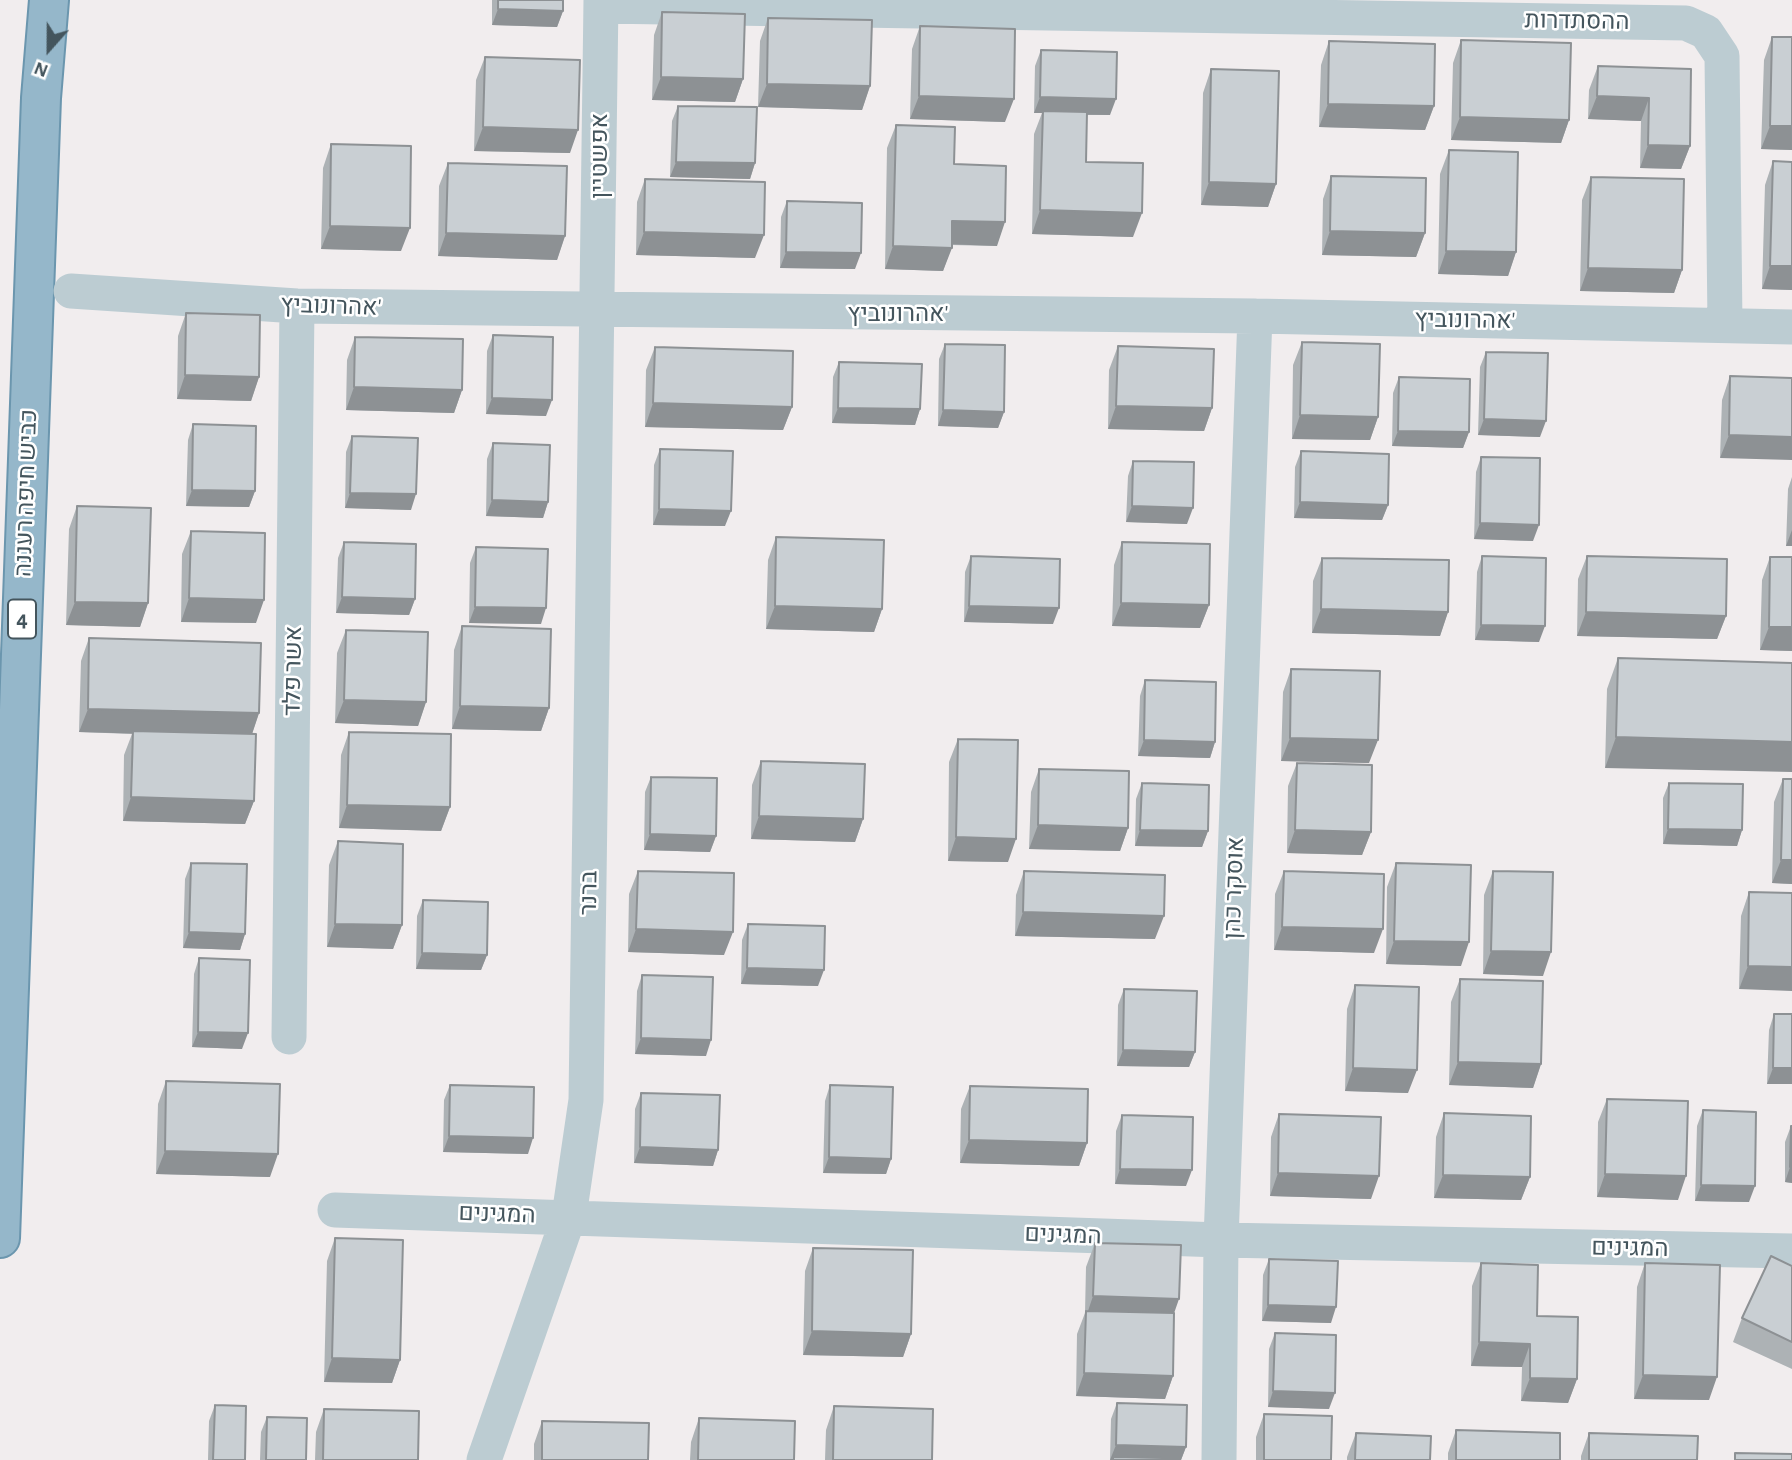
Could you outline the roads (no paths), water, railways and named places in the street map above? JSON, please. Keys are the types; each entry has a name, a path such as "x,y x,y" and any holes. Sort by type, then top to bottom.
{"highway":[{"name":"כביש חיפה רעננה","path":"0,1238 41,98 49,0"}],"street":[{"name":"אפשטיין","path":"599,311 601,3"},
{"name":"ההסתדרות","path":"601,3 1686,23 1706,32 1722,56 1725,325"},
{"name":"אהרונוביץ'","path":"71,290 297,306 1255,316 1792,327"},
{"name":"אשר פלד","path":"289,1037 297,306"},
{"name":"ברנר","path":"484,1460 569,1216 586,1100 599,311"},
{"name":"אוסקר כהן","path":"1219,1460 1221,1240 1255,316"},
{"name":"המגינים","path":"335,1210 1221,1240 1792,1251"}]}
